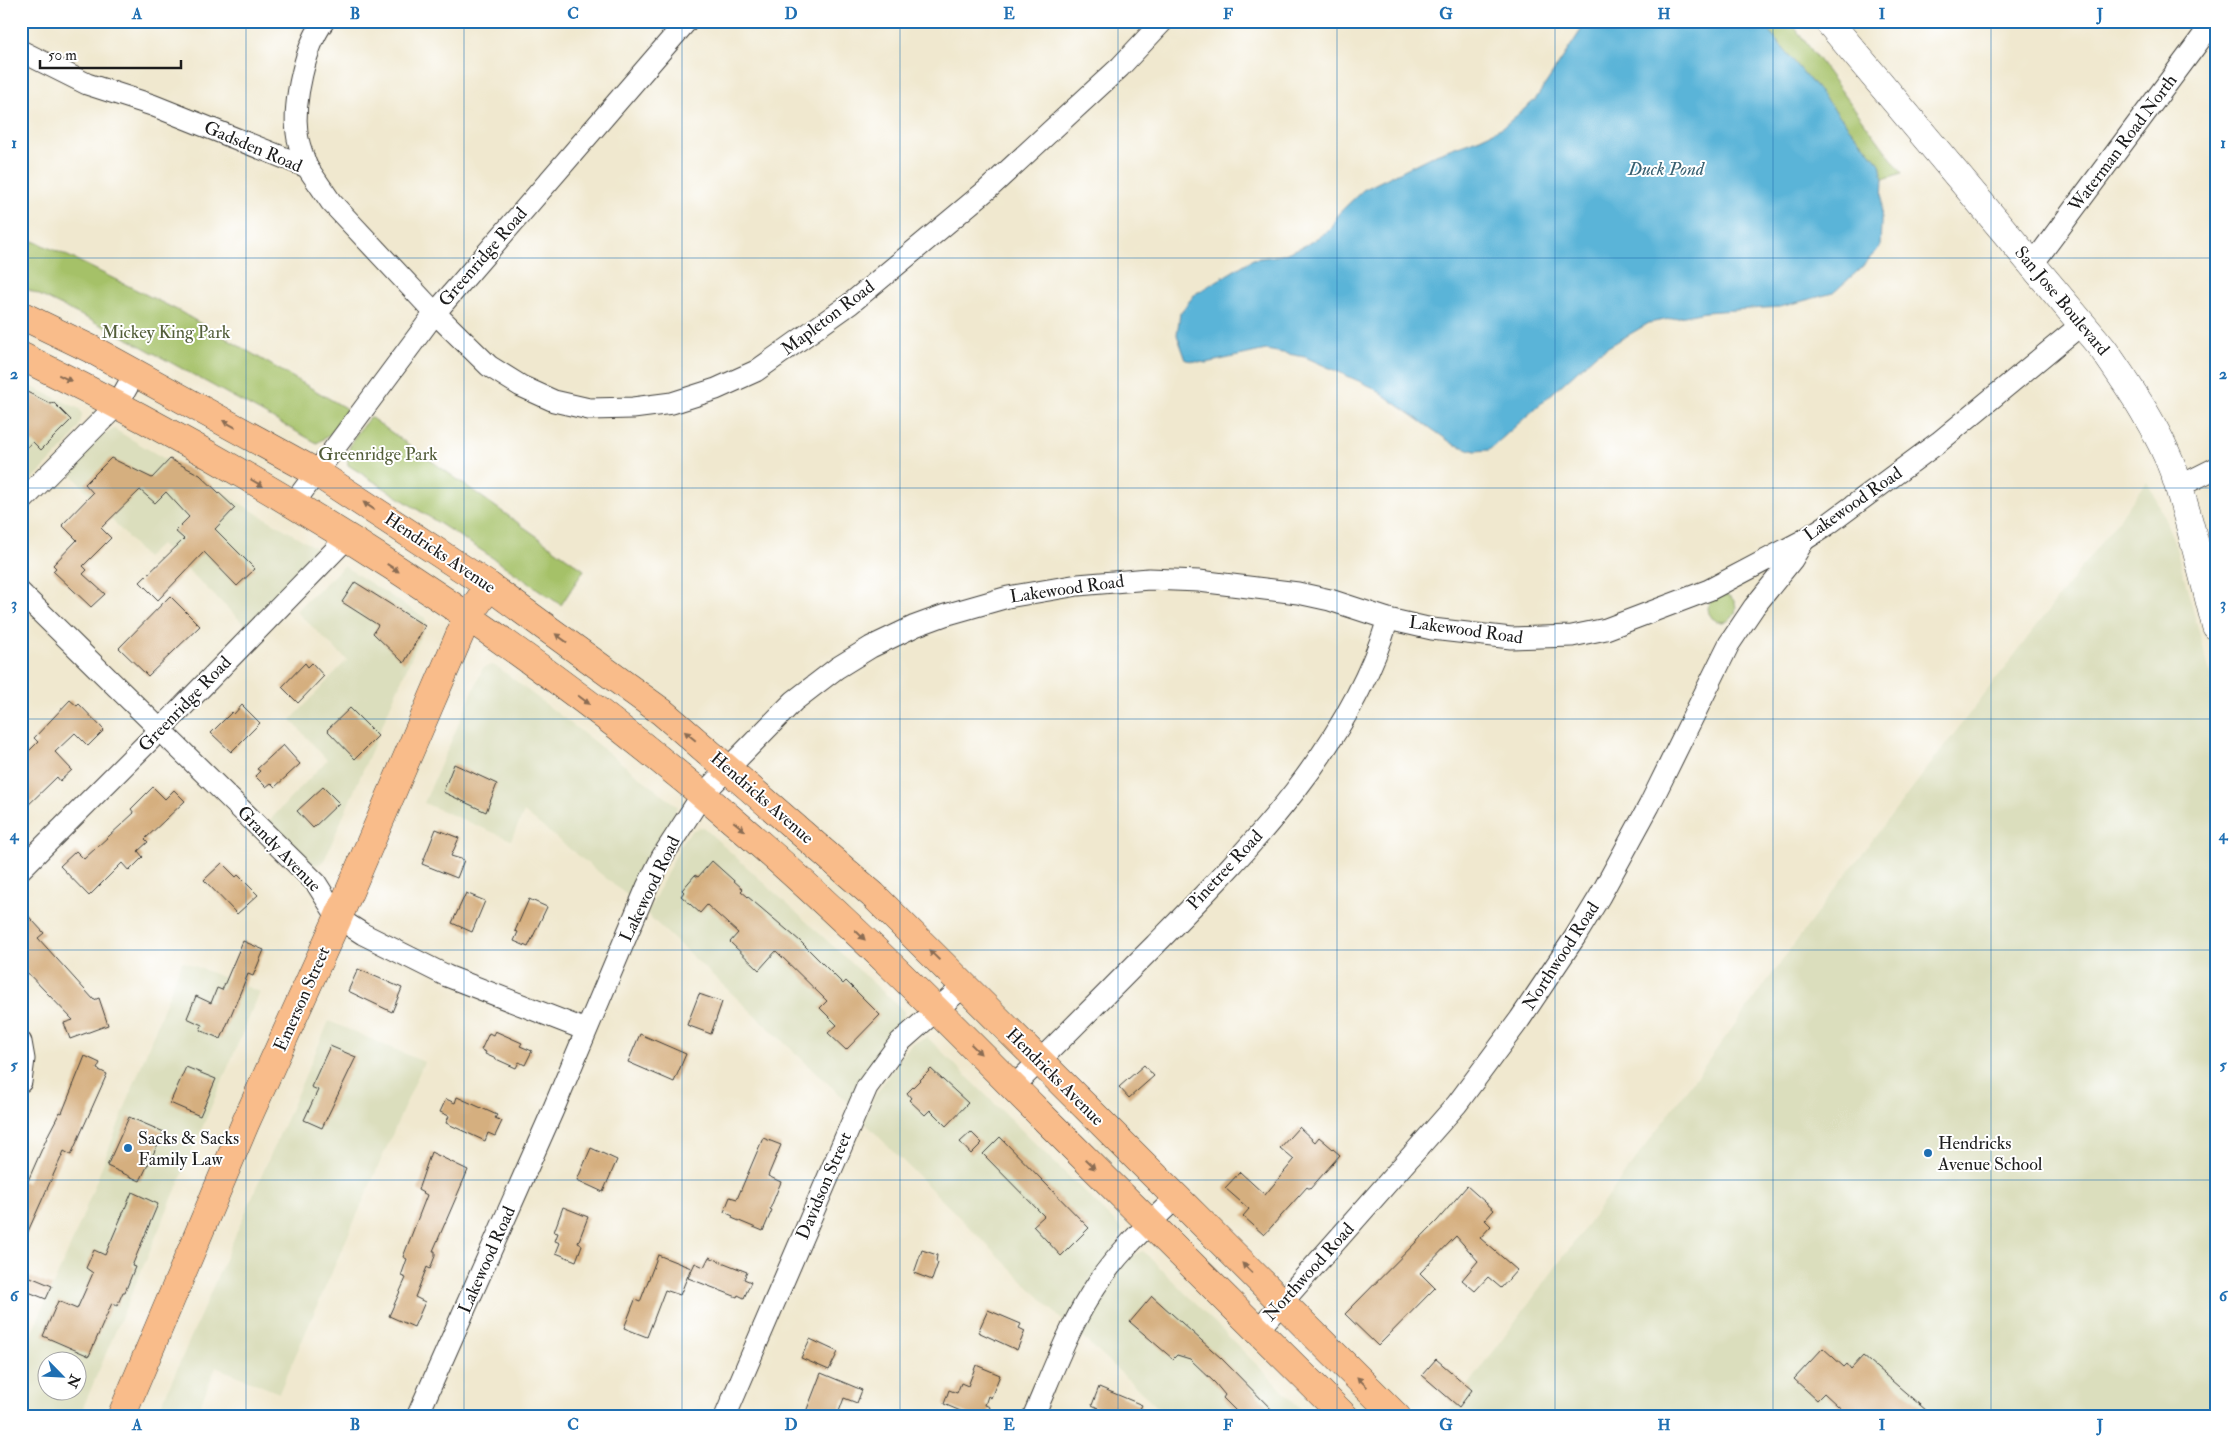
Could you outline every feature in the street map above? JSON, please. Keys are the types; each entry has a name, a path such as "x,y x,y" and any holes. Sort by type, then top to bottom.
{"main road":[{"name":"Hendricks Avenue","path":"21,315 135,373 317,473 481,580 662,712 728,767 873,895 1397,1417"},
{"name":"Hendricks Avenue","path":"21,356 116,405 293,504 467,618 558,681 640,744 702,795 846,921 1257,1331 1346,1417"},
{"path":"346,538 372,534 386,536 422,558 481,580"},
{"name":"Emerson Street","path":"121,1417 242,1134 338,918 467,618 481,580"}],"street":[{"path":"306,167 297,133 298,97 310,50 324,21"},
{"name":"Greenridge Road","path":"293,504 435,313 687,21"},
{"name":"Mapleton Road","path":"435,313 489,366 521,386 554,401 589,409 633,408 672,403 716,389 756,372 850,304 988,189 1120,67 1163,21"},
{"name":"San Jose Boulevard","path":"1828,21 2103,349 2127,384 2151,426 2174,474 2184,501 2216,626"},
{"name":"Waterman Road North","path":"2032,265 2214,21"},
{"name":"Gadsden Road","path":"21,51 87,84 152,105 306,167 331,202 435,313"},
{"name":"Lakewood Road","path":"417,1417 553,1110 647,887 662,857 702,795 799,696 837,668 871,647 944,615 1008,597 1078,585 1121,581 1199,581 1298,593 1330,600 1388,619 1432,629 1512,638 1572,636 1606,629 1709,590 1804,540 1902,471 2082,324"},
{"path":"21,502 116,405 135,373"},
{"path":"2178,486 2216,468"},
{"name":"Greenridge Road","path":"21,868 160,730 346,538"},
{"name":"Northwood Road","path":"1257,1331 1457,1104 1520,1019 1600,896 1657,789 1729,644 1754,607 1792,560 1804,540"},
{"name":"Grandy Avenue","path":"21,593 316,883 338,918 363,934 447,976 586,1030"},
{"name":"Pinetree Road","path":"1013,1087 1209,890 1258,836 1303,780 1346,714 1362,685 1377,654 1388,619"},
{"name":"Davidson Street","path":"725,1417 867,1087 900,1042 965,985"},
{"path":"21,1042 24,1058 21,1082"},
{"path":"1033,1417 1090,1294 1129,1244 1177,1198"}],"shaded area":[{"path":"21,382 80,409 82,415 79,426 70,441 21,491"},
{"path":"114,429 316,548 307,567 247,627 161,544 146,558 67,469 94,440"},
{"name":"Hendricks Avenue School","path":"2147,482 2161,509 2175,544 2216,694 2216,1417 1445,1417 1835,889"},
{"path":"344,566 425,618 426,623 324,861 317,865 312,864 267,823 327,760 291,720 347,660 296,611"},
{"path":"492,665 499,668 677,806 671,830 633,900 524,812 511,840 424,803 483,668"},
{"path":"703,827 904,1011 904,1018 892,1041 852,1106 647,914 683,840 693,830"},
{"path":"182,961 260,992 88,1396 88,1350 38,1350 38,1400 86,1400 79,1417 21,1417 21,1357 75,1236"},
{"path":"329,1021 424,1062 279,1393 216,1367 195,1417 156,1417"},
{"path":"927,1037 1122,1229 1112,1253 1065,1323 864,1122 873,1099 902,1055 913,1043"},
{"path":"1143,1251 1309,1417 1168,1417 1077,1332 1116,1269 1128,1257"}],"green space":[{"path":"1760,21 1790,21 1902,173 1883,179 1880,164"},
{"name":"Mickey King Park","path":"21,236 66,255 179,311 347,409 331,434 317,443 119,334 21,286"},
{"name":"Greenridge Park","path":"370,417 584,570 561,605 484,552 348,465 350,445"},
{"path":"1722,594 1732,598 1736,608 1732,618 1722,622 1712,618 1708,608 1712,598"}],"water":[{"name":"Duck Pond","path":"1587,21 1760,21 1880,164 1883,179 1880,247 1860,269 1833,293 1780,307 1705,312 1649,323 1596,354 1489,450 1475,451 1453,444 1372,387 1305,357 1266,350 1206,363 1186,360 1177,335 1180,313 1195,294 1253,259 1282,255 1306,245 1328,231 1341,211 1363,190 1436,154 1480,138 1503,127 1535,100"}],"building":[{"path":"21,389 51,404 54,403 71,420 41,450 33,442 21,453"},
{"path":"111,458 152,478 170,459 200,475 235,508 215,529 255,569 237,586 204,552 158,600 140,582 184,539 175,531 189,517 166,492 155,503 140,490 101,528 111,538 83,566 87,570 83,574 105,594 91,607 53,571 56,568 53,565 77,540 62,525 93,493 85,484"},
{"path":"355,582 425,626 404,663 373,633 378,625 342,602"},
{"path":"170,596 200,626 148,676 119,648"},
{"path":"305,663 308,667 312,663 324,676 298,703 282,687"},
{"path":"70,700 77,706 79,704 104,730 88,746 75,733 55,752 72,770 60,781 57,777 21,812 21,759 38,742 34,738"},
{"path":"242,705 260,723 231,752 211,733 232,712 234,714"},
{"path":"350,708 378,736 355,759 327,730"},
{"path":"283,745 300,764 275,787 271,783 266,787 255,776 260,771 257,769"},
{"path":"454,764 497,784 486,812 443,792"},
{"path":"153,787 165,799 174,790 185,801 145,839 148,842 138,851 143,857 129,871 122,863 89,896 60,866 76,851 84,859 134,813 131,809"},
{"path":"323,787 339,803 313,828 297,811"},
{"path":"436,829 459,838 451,856 464,860 457,878 422,864"},
{"path":"712,861 743,889 741,891 800,941 843,984 846,981 880,1015 846,1050 828,1033 837,1025 820,1008 827,1001 776,951 759,970 730,942 738,933 707,905 700,913 681,896 684,892 682,890 695,875 698,877"},
{"path":"222,863 236,877 238,875 258,895 237,914 204,880"},
{"path":"466,893 485,901 472,932 452,923"},
{"path":"529,899 547,907 528,947 514,941 518,932 515,931"},
{"path":"21,908 44,933 38,938 94,1000 99,998 108,1025 70,1039 64,1023 73,1020 21,966"},
{"path":"243,941 264,950 253,976 248,974 221,1039 200,1030 202,1025 187,1018 196,996 211,1003 217,988 222,990"},
{"path":"358,969 402,988 392,1012 348,991"},
{"path":"699,994 722,1002 711,1034 687,1025"},
{"path":"495,1031 522,1043 520,1046 532,1051 525,1065 519,1062 516,1068 485,1054 486,1052 481,1050 489,1033 493,1035"},
{"path":"640,1034 686,1054 674,1082 628,1062"},
{"path":"330,1046 356,1057 322,1128 304,1120 318,1090 311,1087"},
{"path":"85,1056 100,1063 97,1069 107,1074 71,1155 64,1151 21,1247 21,1180 27,1183 49,1133 60,1112 62,1113"},
{"path":"1144,1065 1154,1076 1129,1098 1119,1087"},
{"path":"186,1067 216,1079 200,1116 170,1103"},
{"path":"931,1069 968,1103 946,1126 930,1110 925,1115 909,1100 911,1098 907,1093"},
{"path":"457,1097 497,1115 495,1118 502,1121 495,1136 488,1133 485,1141 446,1123 449,1116 440,1112 446,1099 455,1103"},
{"name":"Sacks & Sacks Family Law","path":"129,1117 164,1132 140,1181 107,1166"},
{"path":"1299,1127 1315,1142 1319,1137 1340,1155 1310,1189 1307,1187 1264,1235 1243,1216 1249,1209 1225,1188 1240,1172 1265,1195 1294,1160 1280,1148"},
{"path":"971,1132 982,1143 971,1154 960,1142"},
{"path":"1000,1137 1089,1228 1061,1256 1033,1226 1044,1216 983,1154"},
{"path":"763,1138 781,1145 768,1176 781,1182 763,1231 732,1218 733,1216 724,1212 730,1197 737,1199"},
{"path":"591,1148 617,1160 603,1192 577,1180"},
{"path":"431,1152 468,1170 433,1251 435,1251 435,1256 430,1269 427,1267 415,1297 425,1302 414,1327 389,1316 406,1278 401,1276 407,1259 403,1257 427,1195 418,1190"},
{"path":"1467,1186 1494,1210 1485,1220 1491,1226 1480,1238 1517,1270 1501,1288 1488,1277 1475,1291 1462,1280 1478,1261 1456,1236 1420,1273 1435,1288 1378,1346 1345,1314 1437,1221"},
{"path":"132,1192 158,1204 132,1266 135,1267 125,1292 123,1292 117,1306 112,1303 89,1356 88,1350 75,1350 43,1336 58,1301 77,1309 93,1273 86,1268 94,1250 105,1255"},
{"path":"563,1207 588,1217 578,1243 582,1245 576,1261 556,1253 560,1243 555,1241 558,1233 554,1232"},
{"path":"922,1250 937,1255 936,1262 938,1263 932,1280 914,1273"},
{"path":"658,1255 691,1268 680,1295 665,1290 647,1337 624,1328 635,1300 640,1302"},
{"path":"709,1257 747,1272 744,1279 751,1282 744,1298 688,1278 695,1263 704,1267"},
{"path":"21,1273 52,1286 46,1299 21,1289"},
{"path":"1152,1296 1221,1358 1279,1417 1242,1417 1223,1398 1225,1395 1215,1383 1190,1359 1177,1355 1173,1359 1130,1322"},
{"path":"988,1310 1021,1324 1019,1328 1025,1331 1017,1350 978,1332"},
{"path":"810,1339 838,1352 829,1370 801,1358"},
{"path":"1823,1348 1844,1367 1847,1364 1851,1369 1863,1356 1934,1417 1850,1417 1824,1393 1817,1400 1794,1379"},
{"path":"1436,1359 1472,1390 1459,1407 1422,1375"},
{"path":"976,1365 1000,1375 991,1398 988,1396 985,1405 990,1407 986,1417 970,1415 944,1404 949,1390 957,1393 961,1383 968,1386"},
{"path":"821,1373 862,1390 857,1403 844,1398 837,1417 804,1417"},
{"path":"1099,1387 1142,1405 1136,1417 1094,1417 1098,1408 1092,1405"}],"place":[{"name":"Sacks & Sacks Family Law","path":"128,1148"},
{"name":"Hendricks Avenue School","path":"1928,1153"}]}
